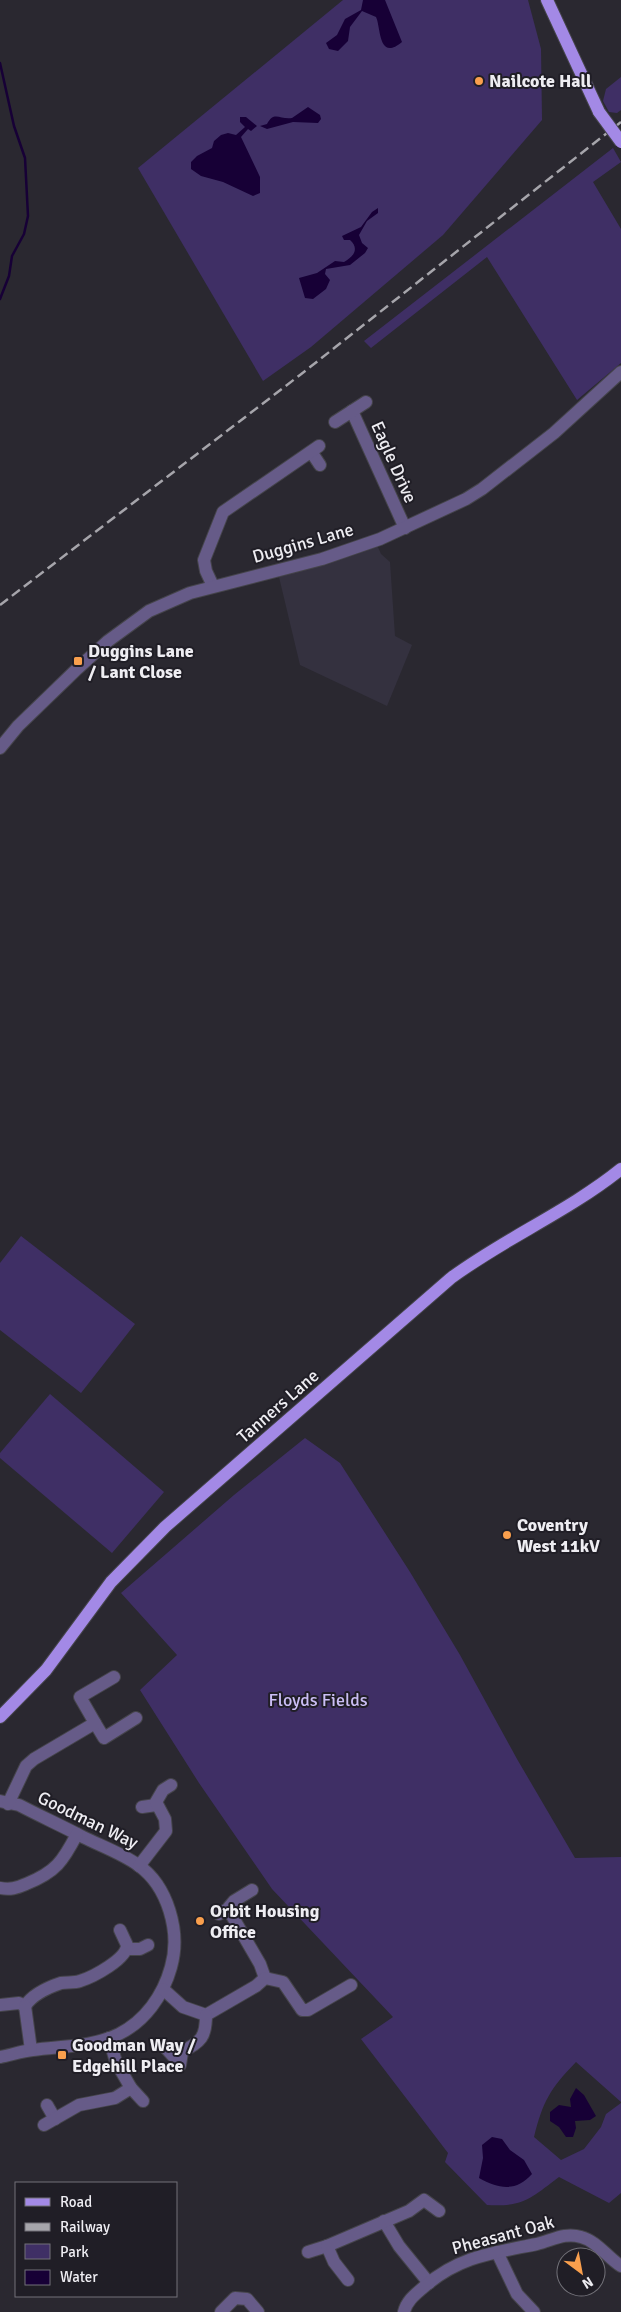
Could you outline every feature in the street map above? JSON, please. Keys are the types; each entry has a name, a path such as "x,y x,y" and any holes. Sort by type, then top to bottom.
{"main road":[{"path":"547,0 599,112 621,142"},
{"name":"Tanners Lane","path":"0,1718 46,1670 111,1582 165,1528 451,1278 482,1255 601,1184 621,1168"}],"street":[{"name":"Duggins Lane","path":"0,748 18,726 78,668 149,611 168,601 213,586 322,559 405,528 482,489 554,433 621,372"},
{"name":"Eagle Drive","path":"335,422 366,402"},
{"name":"Eagle Drive","path":"352,410 405,528"},
{"path":"213,586 206,571 204,560 223,512 315,449 320,465"},
{"path":"114,1677 80,1697 104,1738 136,1718"},
{"path":"4,1802 26,1766 34,1759 95,1723"},
{"path":"156,1805 163,1790 171,1785"},
{"name":"Goodman Way","path":"0,2057 31,2050 94,2042 109,2038 130,2028 145,2015 163,1989 170,1972 174,1954 170,1911 157,1887 139,1866 18,1805 4,1802"},
{"path":"142,1807 156,1805"},
{"path":"139,1866 166,1831 165,1819 156,1805"},
{"path":"0,1888 15,1888 48,1874 62,1861 77,1834"},
{"path":"252,1890 233,1903 225,1914 260,1964 264,1978"},
{"path":"31,2050 25,2006 51,1987 86,1979 119,1959 127,1949 127,1944 120,1930"},
{"path":"127,1949 140,1949 148,1944"},
{"path":"163,1989 183,2007 206,2015 256,1986 264,1978"},
{"path":"264,1978 283,1982 302,2010 308,2010 351,1985"},
{"path":"0,2005 20,2003 25,2006"},
{"path":"164,2046 173,2056 199,2041 204,2035 206,2015"},
{"path":"109,2038 116,2062 131,2088 143,2102"},
{"path":"180,2065 182,2052"},
{"path":"47,2105 50,2122 79,2105 115,2098 131,2088"},
{"path":"308,2252 327,2246 409,2211 424,2200 439,2211"},
{"path":"384,2221 398,2246 429,2283"},
{"name":"Pheasant Oak","path":"404,2312 412,2297 454,2265 497,2252 564,2236 574,2235 590,2241 620,2262"},
{"path":"327,2246 334,2262 348,2280"},
{"path":"497,2252 517,2294 534,2312"},
{"path":"221,2312 235,2298 247,2299 258,2312"}],"shaded area":[{"path":"377,545 381,554 390,562 395,636 412,645 387,706 300,665 279,577 328,563"}],"green space":[{"name":"Nailcote Hall","path":"343,0 528,0 541,49 542,120 443,235 311,347 263,381 138,168"},
{"path":"621,77 621,110 617,113 609,112 603,101 606,89"},
{"path":"613,148 621,162 593,182 621,229 621,363 577,400 487,257 371,348 364,341"},
{"path":"21,1236 135,1324 81,1393 0,1330 0,1263"},
{"path":"50,1394 164,1492 112,1553 0,1458 0,1453"},
{"name":"Floyds Fields","path":"305,1438 340,1463 410,1572 460,1655 517,1759 575,1858 621,1857 621,2102 576,2062 549,2096 544,2105 534,2137 561,2160 584,2149 601,2127 606,2114 621,2103 621,2193 609,2203 559,2177 534,2196 519,2203 487,2205 445,2162 448,2153 361,2039 393,2017 272,1889 199,1783 140,1690 177,1655 121,1593 234,1495"}],"water":[{"path":"363,0 385,0 402,42 394,47 389,48 385,46 376,17 362,11 350,27 348,41 338,51 329,49 326,43 337,35 345,19 361,10"},
{"path":"308,107 320,115 321,119 318,123 293,122 267,129 260,126 267,124 275,116 292,118"},
{"path":"240,117 246,117 257,126 251,131 248,129 241,137 260,177 260,193 253,196 223,182 201,176 191,169 191,162 197,156 212,148 214,141 221,135 228,133 236,135 245,127 240,122"},
{"path":"378,208 378,213 367,221 359,235 362,243 368,248 365,253 350,265 326,269 325,274 330,280 326,289 313,299 305,298 299,278 317,273 335,261 344,262 350,258 355,247 350,240 344,240 342,236 361,227 372,212"},
{"path":"576,2088 584,2095 596,2116 590,2120 575,2121 576,2128 573,2137 566,2137 559,2127 550,2121 550,2112 559,2105 571,2107 570,2099"},
{"path":"492,2137 502,2139 510,2150 524,2160 532,2174 526,2180 520,2184 507,2187 493,2185 479,2178 483,2158 482,2145"}],"waterway":[{"path":"0,63 14,126 25,158 28,216 24,234 12,256 9,276 0,299"}],"railway":[{"path":"0,605 300,375 621,122"}],"place":[{"name":"Nailcote Hall","path":"479,81"},
{"name":"Duggins Lane / Lant Close","path":"78,661"},
{"name":"Coventry West 11kV","path":"507,1535"},
{"name":"Orbit Housing Office","path":"200,1921"},
{"name":"Goodman Way / Edgehill Place","path":"62,2055"}]}
